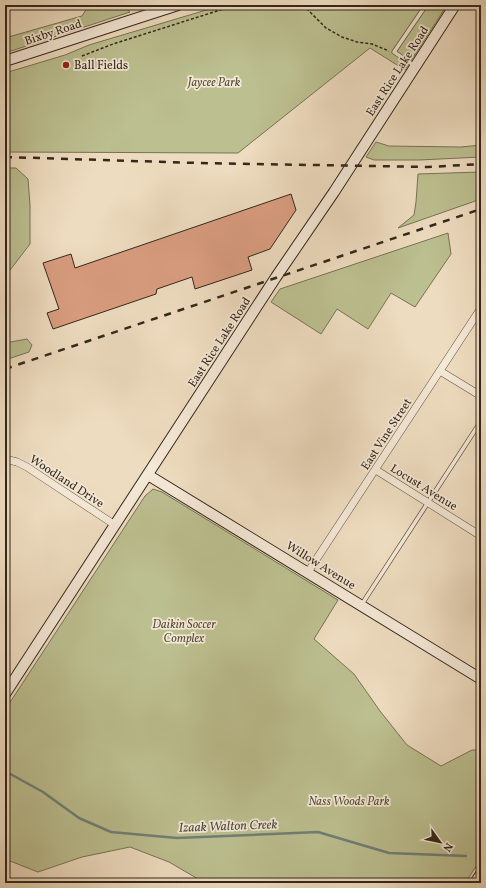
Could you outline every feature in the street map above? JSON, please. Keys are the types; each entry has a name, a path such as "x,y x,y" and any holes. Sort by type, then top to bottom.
{"street":[{"name":"Bixby Road","path":"5,61 178,5"},
{"name":"East Rice Lake Road","path":"5,694 455,5"},
{"name":"East Vine Street","path":"308,572 481,308"},
{"path":"440,371 481,396"},
{"name":"Woodland Drive","path":"5,459 17,462 27,467 115,525"},
{"name":"Locust Avenue","path":"376,470 481,536"},
{"name":"Willow Avenue","path":"148,475 481,678"},
{"path":"475,883 481,874"}],"lane":[{"path":"415,66 394,52 426,5"},
{"path":"361,605 481,421"}],"path":[{"path":"82,56 113,44 236,5"},
{"path":"303,5 326,28 342,38 372,44 394,52"}],"green space":[{"path":"89,5 127,5 125,8 130,12 5,53 5,38 82,16"},
{"name":"Jaycee Park","path":"223,5 447,5 405,70 370,48 238,153 5,152 5,73 65,55 89,45"},
{"path":"376,142 389,146 461,147 481,145 481,157 419,160 374,160 366,157"},
{"path":"5,168 16,168 28,179 30,244 7,274 7,328 5,330"},
{"path":"481,172 481,199 398,228 414,215 418,174"},
{"path":"448,233 451,254 415,307 391,293 368,329 337,309 321,334 271,302 280,289"},
{"path":"27,339 32,345 29,352 5,360 5,343"},
{"path":"153,489 162,492 338,600 314,639 354,674 380,711 407,745 441,766 472,750 481,750 481,859 465,883 205,883 169,862 130,847 82,857 38,872 5,859 5,710 145,496"}],"building":[{"path":"291,194 296,210 270,249 248,257 252,270 195,289 192,277 157,289 156,294 53,329 47,313 59,309 43,263 71,254 75,268"}],"waterway":[{"name":"Izaak Walton Creek","path":"5,771 43,792 79,818 111,832 177,838 318,832 389,853 466,856"}],"railway":[{"path":"5,157 198,163 428,167 481,164"},
{"path":"5,369 481,209"}],"place":[{"name":"Ball Fields","path":"66,65"}],"park label":[{"name":"Daikin Soccer Complex","path":"184,631"},
{"name":"Nass Woods Park","path":"349,801"}]}
